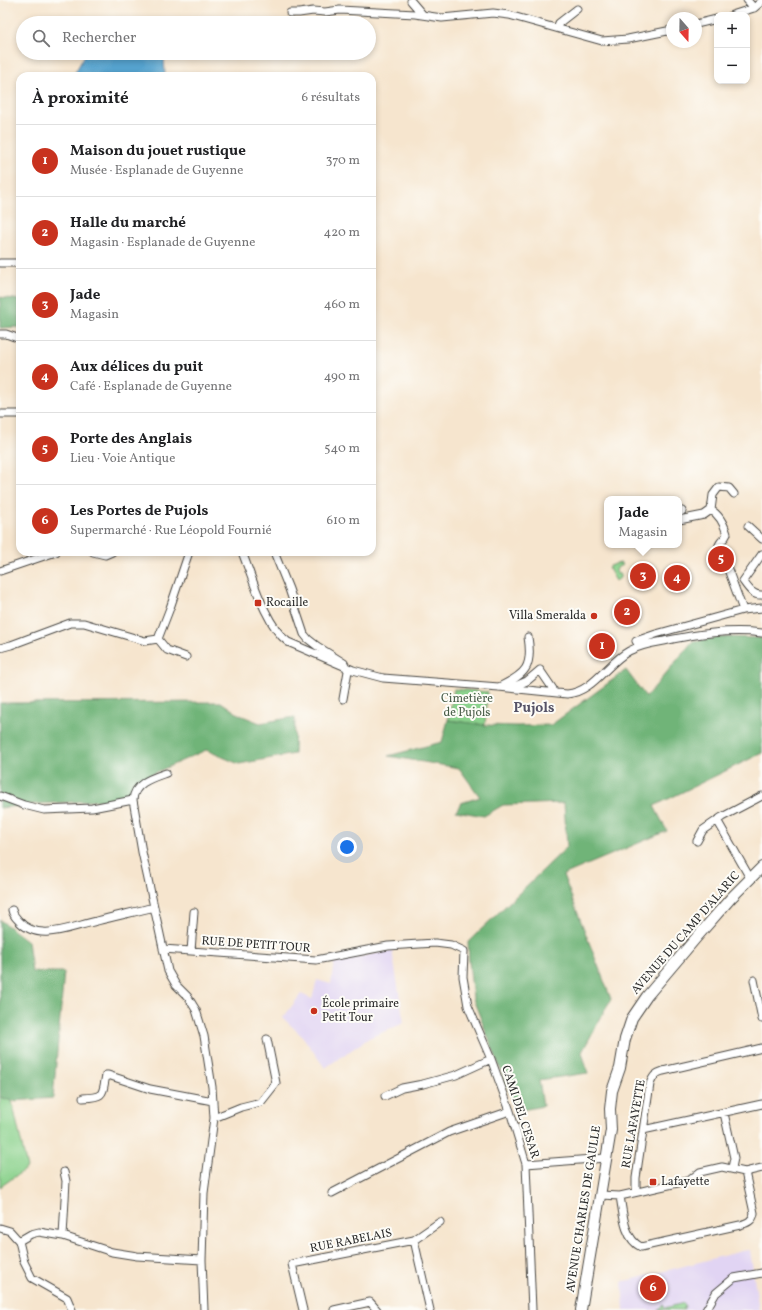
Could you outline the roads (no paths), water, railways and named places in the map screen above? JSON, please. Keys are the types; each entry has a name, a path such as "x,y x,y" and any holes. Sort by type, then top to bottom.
{"main road":[{"name":"AVENUE DU CAMP D'ALARIC","path":"632,1018 647,996 731,898 762,867"},
{"name":"AVENUE CHARLES DE GAULLE","path":"581,1310 611,1130 610,1109 612,1091 620,1068 625,1040 632,1018"}],"street":[{"path":"747,0 754,8"},
{"path":"412,1 423,15"},
{"path":"741,12 754,8 762,1"},
{"path":"557,28 559,23 577,9"},
{"path":"290,12 325,12 340,10 423,15 442,18 493,13 510,15 602,41 628,40 666,31"},
{"path":"702,23 714,20"},
{"path":"0,263 16,263"},
{"path":"0,334 6,334 16,338"},
{"path":"0,414 16,414"},
{"path":"711,510 713,495 720,487 729,488 734,494"},
{"path":"682,519 704,514 711,510"},
{"path":"711,510 720,518 727,534 719,545 743,610"},
{"path":"748,526 762,539"},
{"path":"762,554 744,581 750,590 758,596 762,596"},
{"path":"0,571 44,556"},
{"path":"158,639 188,556"},
{"path":"244,556 270,622 284,639 345,666 383,678 553,691 567,694 575,693 581,690 627,652 637,641 656,634 743,610 762,608"},
{"path":"276,556 289,589 304,634 316,646 344,663 348,671 343,699"},
{"path":"0,648 76,622 145,641 158,639"},
{"path":"637,641 720,632 746,631 762,633"},
{"path":"499,687 513,680 526,669 530,657 528,637"},
{"path":"158,639 167,650 186,657"},
{"path":"512,688 527,681 540,670 553,691"},
{"path":"166,773 151,778 140,784 133,796 133,800 142,852 168,971 176,985 188,996 196,1010 204,1036 212,1087 214,1118 204,1193 202,1260 204,1310"},
{"path":"0,796 24,805 44,810 92,808 133,800"},
{"path":"697,841 703,830 717,820 762,796"},
{"path":"717,820 750,878"},
{"path":"12,910 12,914 22,926 36,931 54,932 154,907"},
{"path":"191,951 194,912"},
{"name":"RUE DE PETIT TOUR","path":"163,949 316,960 388,946 435,943 451,945 464,951"},
{"name":"CAMI DEL CESAR","path":"464,951 463,977 468,1006 491,1059 510,1111 526,1164 532,1310"},
{"path":"754,980 762,1019"},
{"path":"214,1118 241,1107 261,1102 276,1083 267,1038"},
{"name":"RUE LAFAYETTE","path":"636,1192 636,1178 652,1078 657,1073 762,1048"},
{"path":"385,1096 402,1088 456,1075 491,1059"},
{"path":"83,1098 100,1096 106,1075 108,1075 150,1089 213,1101"},
{"path":"643,1130 762,1104"},
{"path":"332,1193 449,1132 510,1111"},
{"path":"724,1113 734,1158 732,1168"},
{"path":"526,1164 606,1158"},
{"path":"600,1196 620,1196 686,1181 704,1171 722,1167 732,1168 740,1172 762,1168"},
{"path":"63,1236 66,1182 64,1172"},
{"path":"620,1196 629,1237 635,1244 641,1247 655,1245 740,1225 750,1221 754,1213 745,1172"},
{"name":"RUE RABELAIS","path":"303,1310 292,1264 414,1240 440,1222"},
{"path":"0,1228 10,1231 19,1241 24,1262 32,1278 67,1298 72,1310"},
{"path":"19,1241 31,1234 39,1232 63,1236 112,1252 137,1256 202,1260"},
{"path":"414,1240 430,1310"},
{"path":"706,1310 716,1293 734,1278 762,1272"},
{"path":"334,1310 370,1302 377,1310"}],"water":[{"path":"82,60 164,60 165,72 75,72"}],"place":[{"name":"Porte des Anglais","path":"721,559"},
{"name":"Jade","path":"643,576"},
{"name":"Aux délices du puit","path":"677,578"},
{"name":"Rocaille","path":"258,603"},
{"name":"Halle du marché","path":"627,612"},
{"name":"Villa Smeralda","path":"594,616"},
{"name":"Maison du jouet rustique","path":"602,646"},
{"name":"École primaire Petit Tour","path":"314,1011"},
{"name":"Lafayette","path":"653,1182"},
{"name":"Les Portes de Pujols","path":"653,1288"}],"district":[{"name":"Pujols","path":"534,708"}],"park label":[{"name":"Cimetière de Pujols","path":"467,706"}]}
